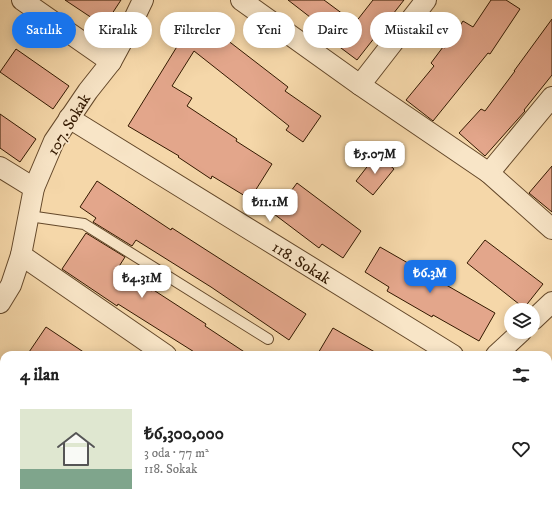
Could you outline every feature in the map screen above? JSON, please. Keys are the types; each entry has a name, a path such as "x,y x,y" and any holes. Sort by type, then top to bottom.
{"street":[{"path":"22,0 111,62"},
{"name":"107. Sokak","path":"0,303 11,285 21,255 34,188 54,141 88,91 111,62 131,26 143,0"},
{"path":"240,0 360,85 489,173 552,229"},
{"path":"360,85 426,0"},
{"path":"489,173 552,97"},
{"name":"118. Sokak","path":"69,118 447,351"},
{"path":"0,166 34,188"},
{"path":"21,255 160,351"},
{"path":"540,313 552,302"},
{"path":"500,351 513,339"}],"lane":[{"path":"29,216 84,224 268,339"}],"building":[{"path":"65,0 121,0 113,12 84,13"},
{"path":"288,0 324,0 340,12 303,12"},
{"path":"373,0 404,0 395,12 370,12 370,43 357,60 341,48 362,48 362,14"},
{"path":"491,0 506,0 520,9 490,54 488,53 433,121 406,100 434,66 431,63 442,48 462,48 463,21 473,27"},
{"path":"552,19 552,75 524,110 525,111 485,156 459,133 481,109 485,111"},
{"path":"235,46 288,87 285,91 321,116 303,142 286,130 289,126 194,51 172,86 192,98 187,106 237,139 236,141 272,164 250,199 212,176 211,179 178,157 179,156 128,126 176,48 235,48"},
{"path":"16,49 69,86 53,109 0,72"},
{"path":"0,114 36,139 20,162 0,148"},
{"path":"377,154 394,169 373,195 356,181"},
{"path":"552,166 552,212 529,193"},
{"path":"97,181 171,230 172,228 306,314 289,340 211,287 136,240 132,246 93,222 96,218 80,207"},
{"path":"297,183 361,231 343,258 322,244 319,248 274,214"},
{"path":"86,233 125,257 118,268 206,324 205,326 243,351 193,351 118,304 117,306 62,269"},
{"path":"485,240 543,284 528,303 518,303 467,263"},
{"path":"380,247 495,313 479,341 433,315 432,317 387,291 389,287 365,272"},
{"path":"46,327 82,351 30,351"},
{"path":"333,328 373,351 319,351"}]}
